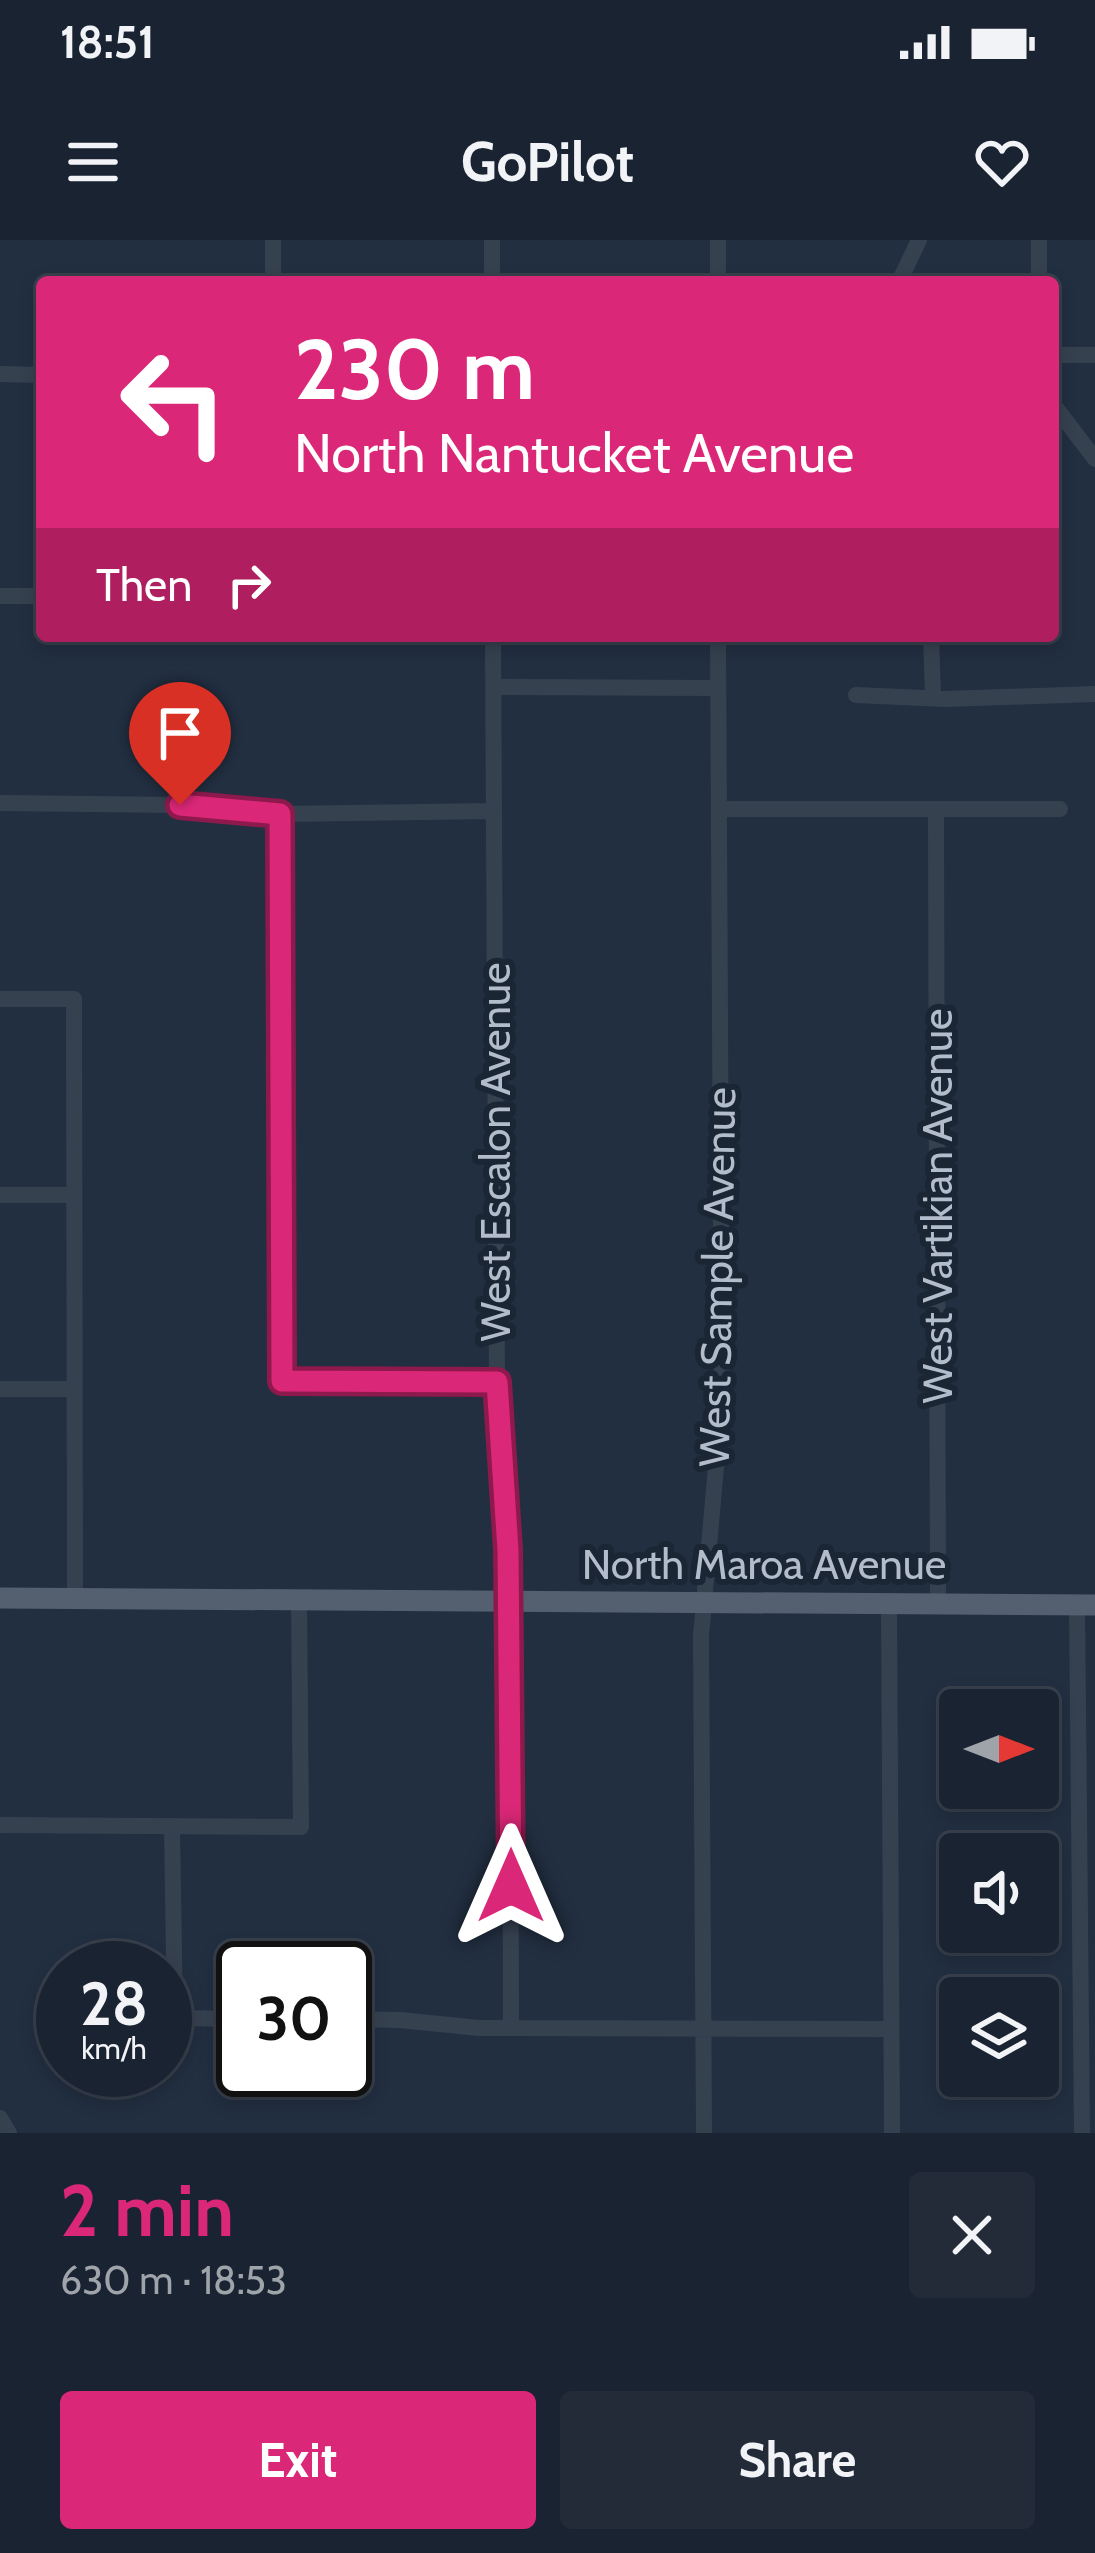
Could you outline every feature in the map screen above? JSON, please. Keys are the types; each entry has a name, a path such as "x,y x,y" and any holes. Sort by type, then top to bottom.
{"main road":[{"name":"North Maroa Avenue","path":"0,1598 1086,1605"}],"street":[{"path":"273,240 273,276"},
{"path":"492,240 492,276"},
{"path":"718,240 718,276"},
{"path":"901,276 919,240"},
{"path":"1039,240 1039,276"},
{"path":"1059,355 1095,355"},
{"path":"0,374 36,375"},
{"path":"1059,412 1095,459"},
{"path":"0,596 36,596"},
{"name":"West Escalon Avenue","path":"494,642 497,1382 510,1603 512,2028"},
{"name":"West Sample Avenue","path":"704,2133 702,1603 722,1400 718,642"},
{"path":"932,642 933,695"},
{"path":"494,687 718,688"},
{"path":"856,695 945,699 1095,694"},
{"path":"0,803 180,805 280,814 493,811"},
{"path":"719,809 1060,809"},
{"name":"West Vartikian Avenue","path":"936,809 938,1604"},
{"path":"280,814 282,1381 497,1382"},
{"path":"0,999 74,1000 75,1598"},
{"path":"0,1195 74,1196"},
{"path":"0,1388 73,1389"},
{"path":"0,1825 301,1827 299,1600"},
{"path":"889,1604 892,2133"},
{"path":"1082,2133 1086,1605"},
{"path":"172,1826 175,2018 216,2019"},
{"path":"372,2020 512,2028 891,2029"},
{"path":"0,2118 9,2133"}],"route":[{"path":"180,805 280,814 282,1381 497,1382 508,1550 511,1886"}]}
